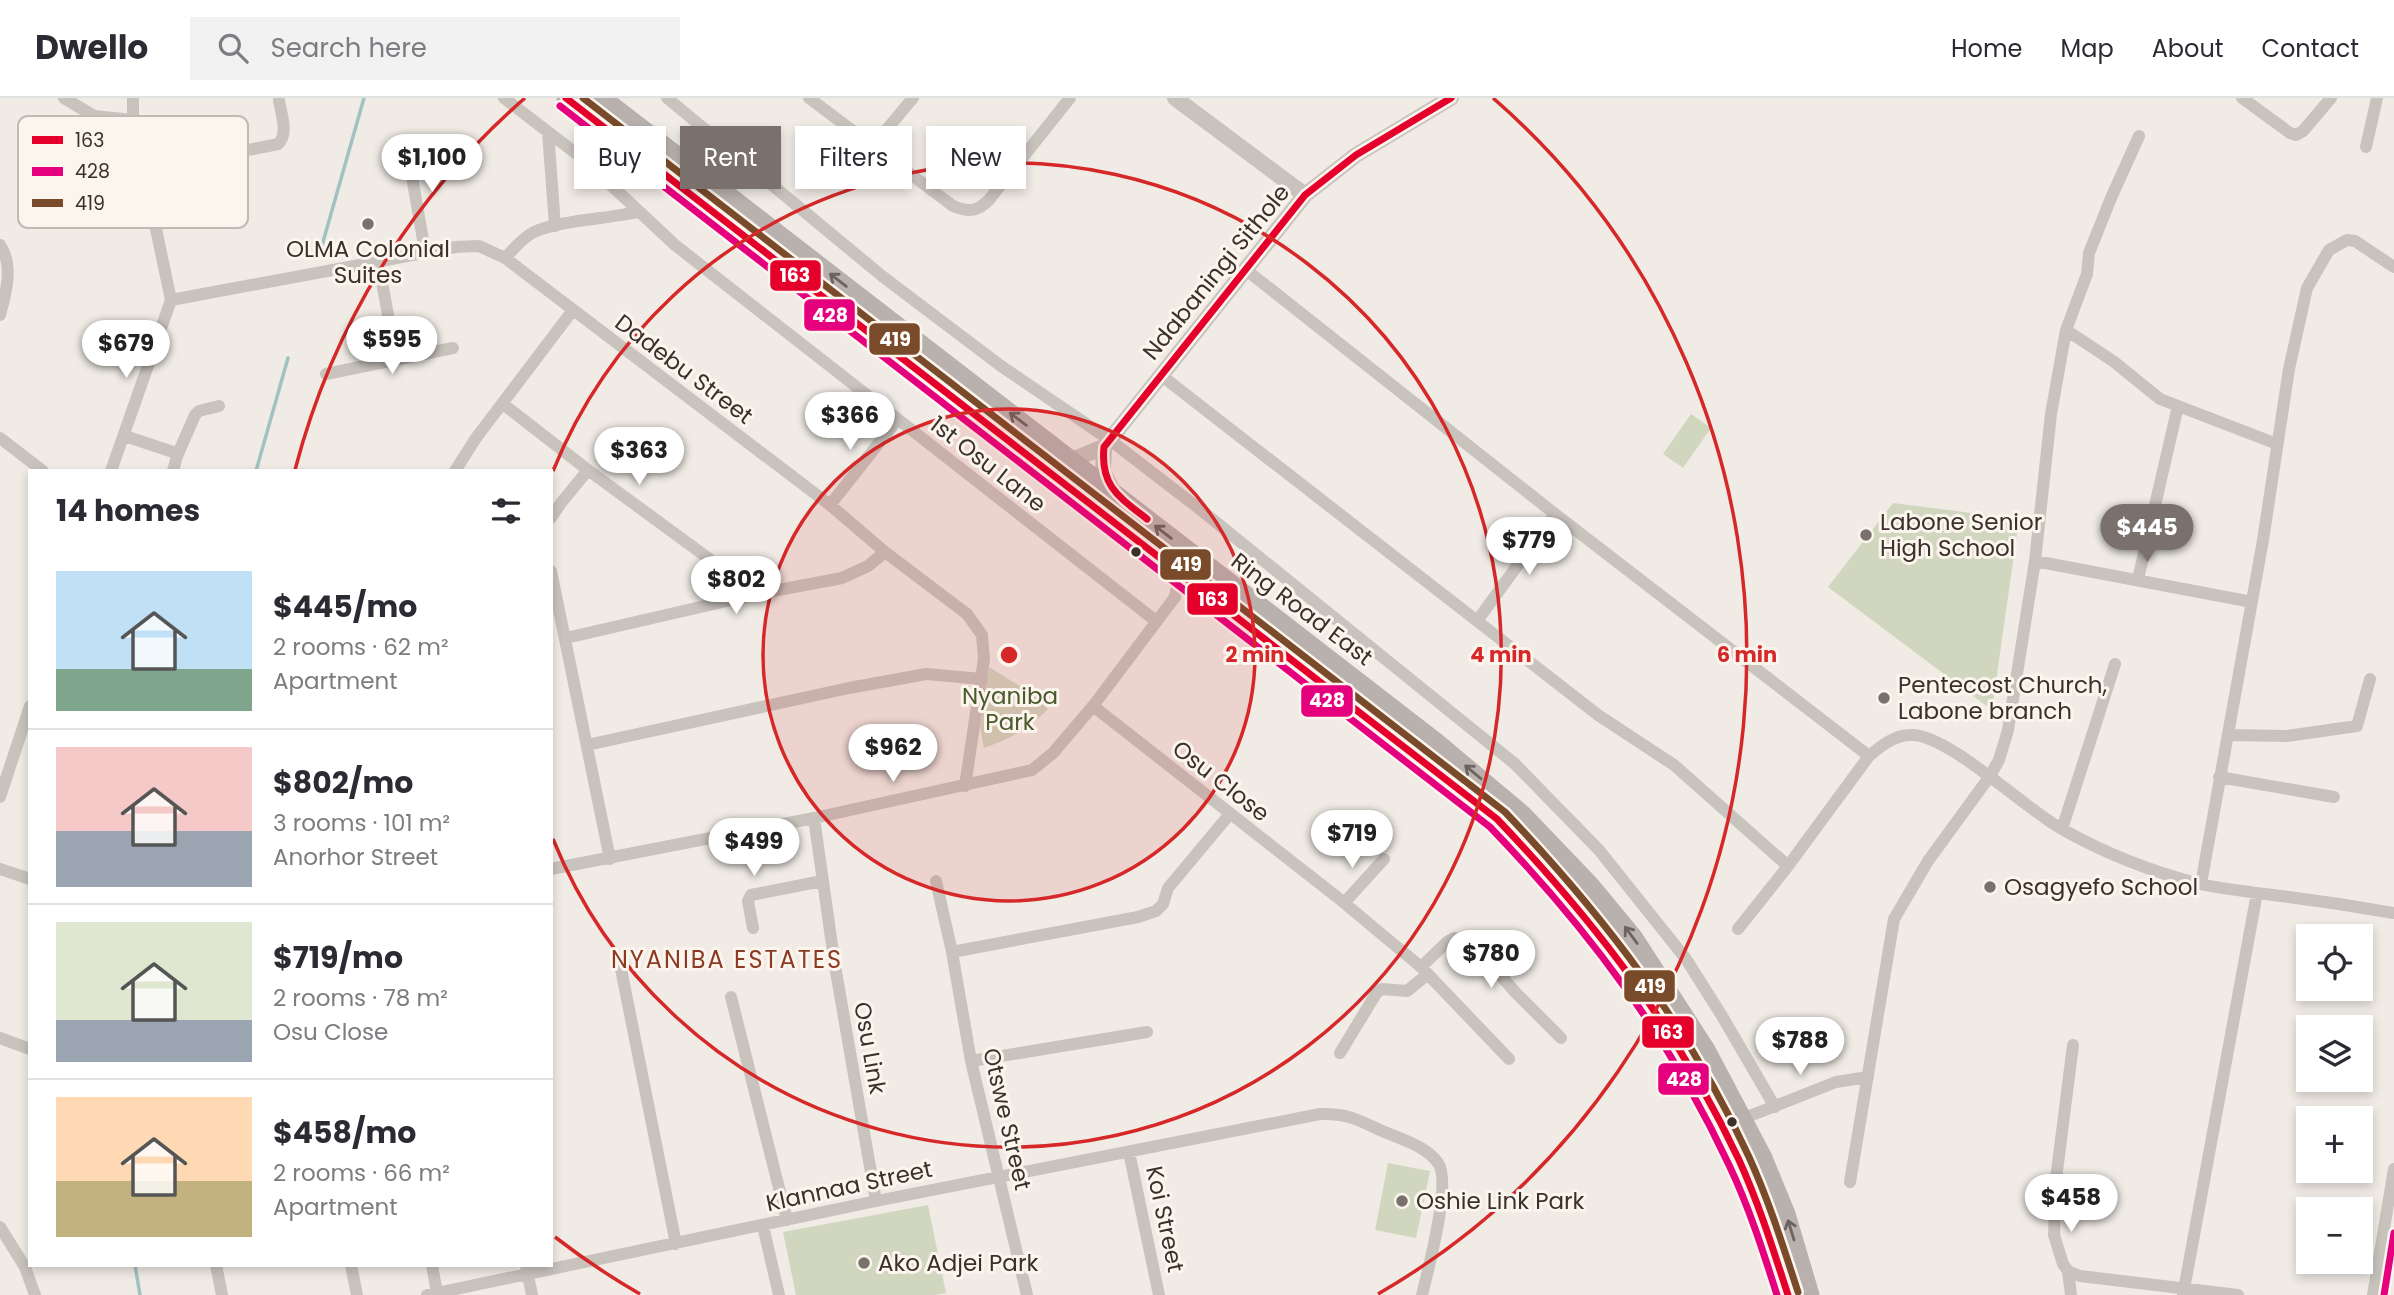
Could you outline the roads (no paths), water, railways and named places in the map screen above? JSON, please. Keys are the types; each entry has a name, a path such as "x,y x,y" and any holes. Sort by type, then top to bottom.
{"main road":[{"name":"Ring Road East","path":"566,98 1497,819 1569,896 1633,977 1682,1049 1713,1108 1757,1204 1788,1295"},
{"name":"Ring Road East","path":"602,98 1436,742 1513,806 1590,885 1633,937 1706,1050 1763,1158 1786,1214 1810,1295"},
{"path":"1633,977 1640,968 1650,964"}],"street":[{"path":"64,98 94,116"},
{"path":"133,98 133,116"},
{"name":"1st Osu Lane","path":"504,98 612,184 675,245 1156,621"},
{"path":"667,98 882,276 1200,510 1515,764 1599,849 1686,959 1775,1107"},
{"path":"809,98 845,126"},
{"path":"890,126 913,98"},
{"path":"912,176 953,206 964,211 974,210 988,201 1070,98"},
{"path":"1175,98 1305,195"},
{"name":"Ndabaningi Sithole","path":"1072,460 1107,444 1305,195 1356,155 1451,98"},
{"path":"2242,98 2296,135 2331,98"},
{"path":"2366,147 2377,98"},
{"path":"248,150 282,142 284,135 279,100"},
{"path":"548,132 555,226"},
{"path":"1850,1182 1894,919 1928,861 1990,776 1999,760 2008,730 2035,561 2051,414 2066,330 2087,274 2089,253 2139,136"},
{"path":"406,143 425,251"},
{"path":"505,258 534,232 638,212"},
{"path":"112,469 171,300 156,228"},
{"path":"2201,884 2252,602 2289,369 2307,288 2329,250 2340,243 2355,241 2394,267"},
{"path":"0,245 6,254 7,292 0,315"},
{"name":"Dadebu Street","path":"171,300 425,251 479,246 505,258 830,505 885,552 967,614 982,635 984,659 965,786"},
{"path":"378,261 396,358"},
{"path":"1245,268 1555,514 1869,756"},
{"path":"456,469 476,438 573,310"},
{"path":"2066,330 2113,361 2160,399 2277,444"},
{"path":"326,374 453,348"},
{"path":"1162,376 1598,715 1674,765 1788,866"},
{"path":"503,404 757,594"},
{"path":"174,469 195,415 199,411 219,406"},
{"path":"2138,579 2178,406"},
{"path":"830,505 897,420"},
{"path":"125,436 173,452 177,456"},
{"path":"0,438 40,469"},
{"path":"1107,444 1103,472 1113,491"},
{"path":"553,515 588,470"},
{"path":"1477,621 1555,514"},
{"path":"566,638 757,594 842,578 868,566 885,552"},
{"path":"2035,561 2252,602"},
{"path":"553,869 814,818 1032,770 1053,753 1093,706 1175,597 1179,573"},
{"path":"553,579 610,859"},
{"path":"1175,597 1200,589"},
{"path":"2062,830 2115,664"},
{"path":"587,745 926,674 982,679"},
{"path":"2228,735 2287,736 2357,726 2370,679"},
{"name":"Osu Close","path":"1093,706 1424,970 1509,1059"},
{"path":"0,797 25,733"},
{"path":"1738,929 1869,756 1896,738 1910,735 1930,737 1990,776 2033,811 2062,830 2154,870 2201,884 2394,912"},
{"path":"2219,777 2334,797"},
{"path":"952,951 1138,917 1156,911 1163,904 1168,888 1229,815"},
{"name":"Osu Link","path":"814,818 822,881 876,1201"},
{"path":"1344,904 1384,859"},
{"path":"0,869 28,878"},
{"path":"753,928 748,901 751,895 822,881"},
{"name":"Otswe Street","path":"936,881 952,951 971,1061 1027,1295"},
{"path":"2184,1292 2257,893"},
{"path":"1340,1053 1377,992 1382,989 1407,991 1447,942 1454,938 1472,943 1516,993 1562,1038"},
{"path":"619,959 676,1244"},
{"path":"731,997 787,1220"},
{"path":"971,1061 1147,1032"},
{"path":"0,1038 28,1048"},
{"path":"2071,1295 2068,1271 2059,1256 2054,1235 2056,1179 2073,1045"},
{"path":"1742,1119 1836,1082 1868,1077"},
{"name":"Klannaa Street","path":"553,1265 676,1244 876,1201 1320,1114 1352,1116 1421,1149 1438,1163 1444,1181 1422,1295"},
{"name":"Koi Street","path":"1129,1152 1159,1295"},
{"path":"2373,1295 2394,1169"},
{"path":"763,1226 779,1295"},
{"path":"0,1227 24,1267 35,1295"},
{"path":"216,1267 222,1295"},
{"path":"351,1267 357,1295"},
{"path":"432,1267 432,1294"},
{"path":"527,1269 532,1295"},
{"name":"Klannaa Street","path":"432,1294 527,1269"},
{"path":"2068,1271 2080,1276 2184,1292 2238,1295"}],"waterway":[{"path":"321,249 364,98"},
{"path":"257,469 288,358"},
{"path":"135,1267 140,1295"}],"place":[{"name":"OLMA Colonial Suites","path":"368,224"},
{"name":"Labone Senior High School","path":"1866,535"},
{"name":"Pentecost Church, Labone branch","path":"1884,698"},
{"name":"Osagyefo School","path":"1990,887"},
{"name":"Oshie Link Park","path":"1402,1201"},
{"name":"Ako Adjei Park","path":"864,1263"}],"district":[{"name":"NYANIBA ESTATES","path":"727,960"}],"park label":[{"name":"Nyaniba Park","path":"1010,709"}]}
